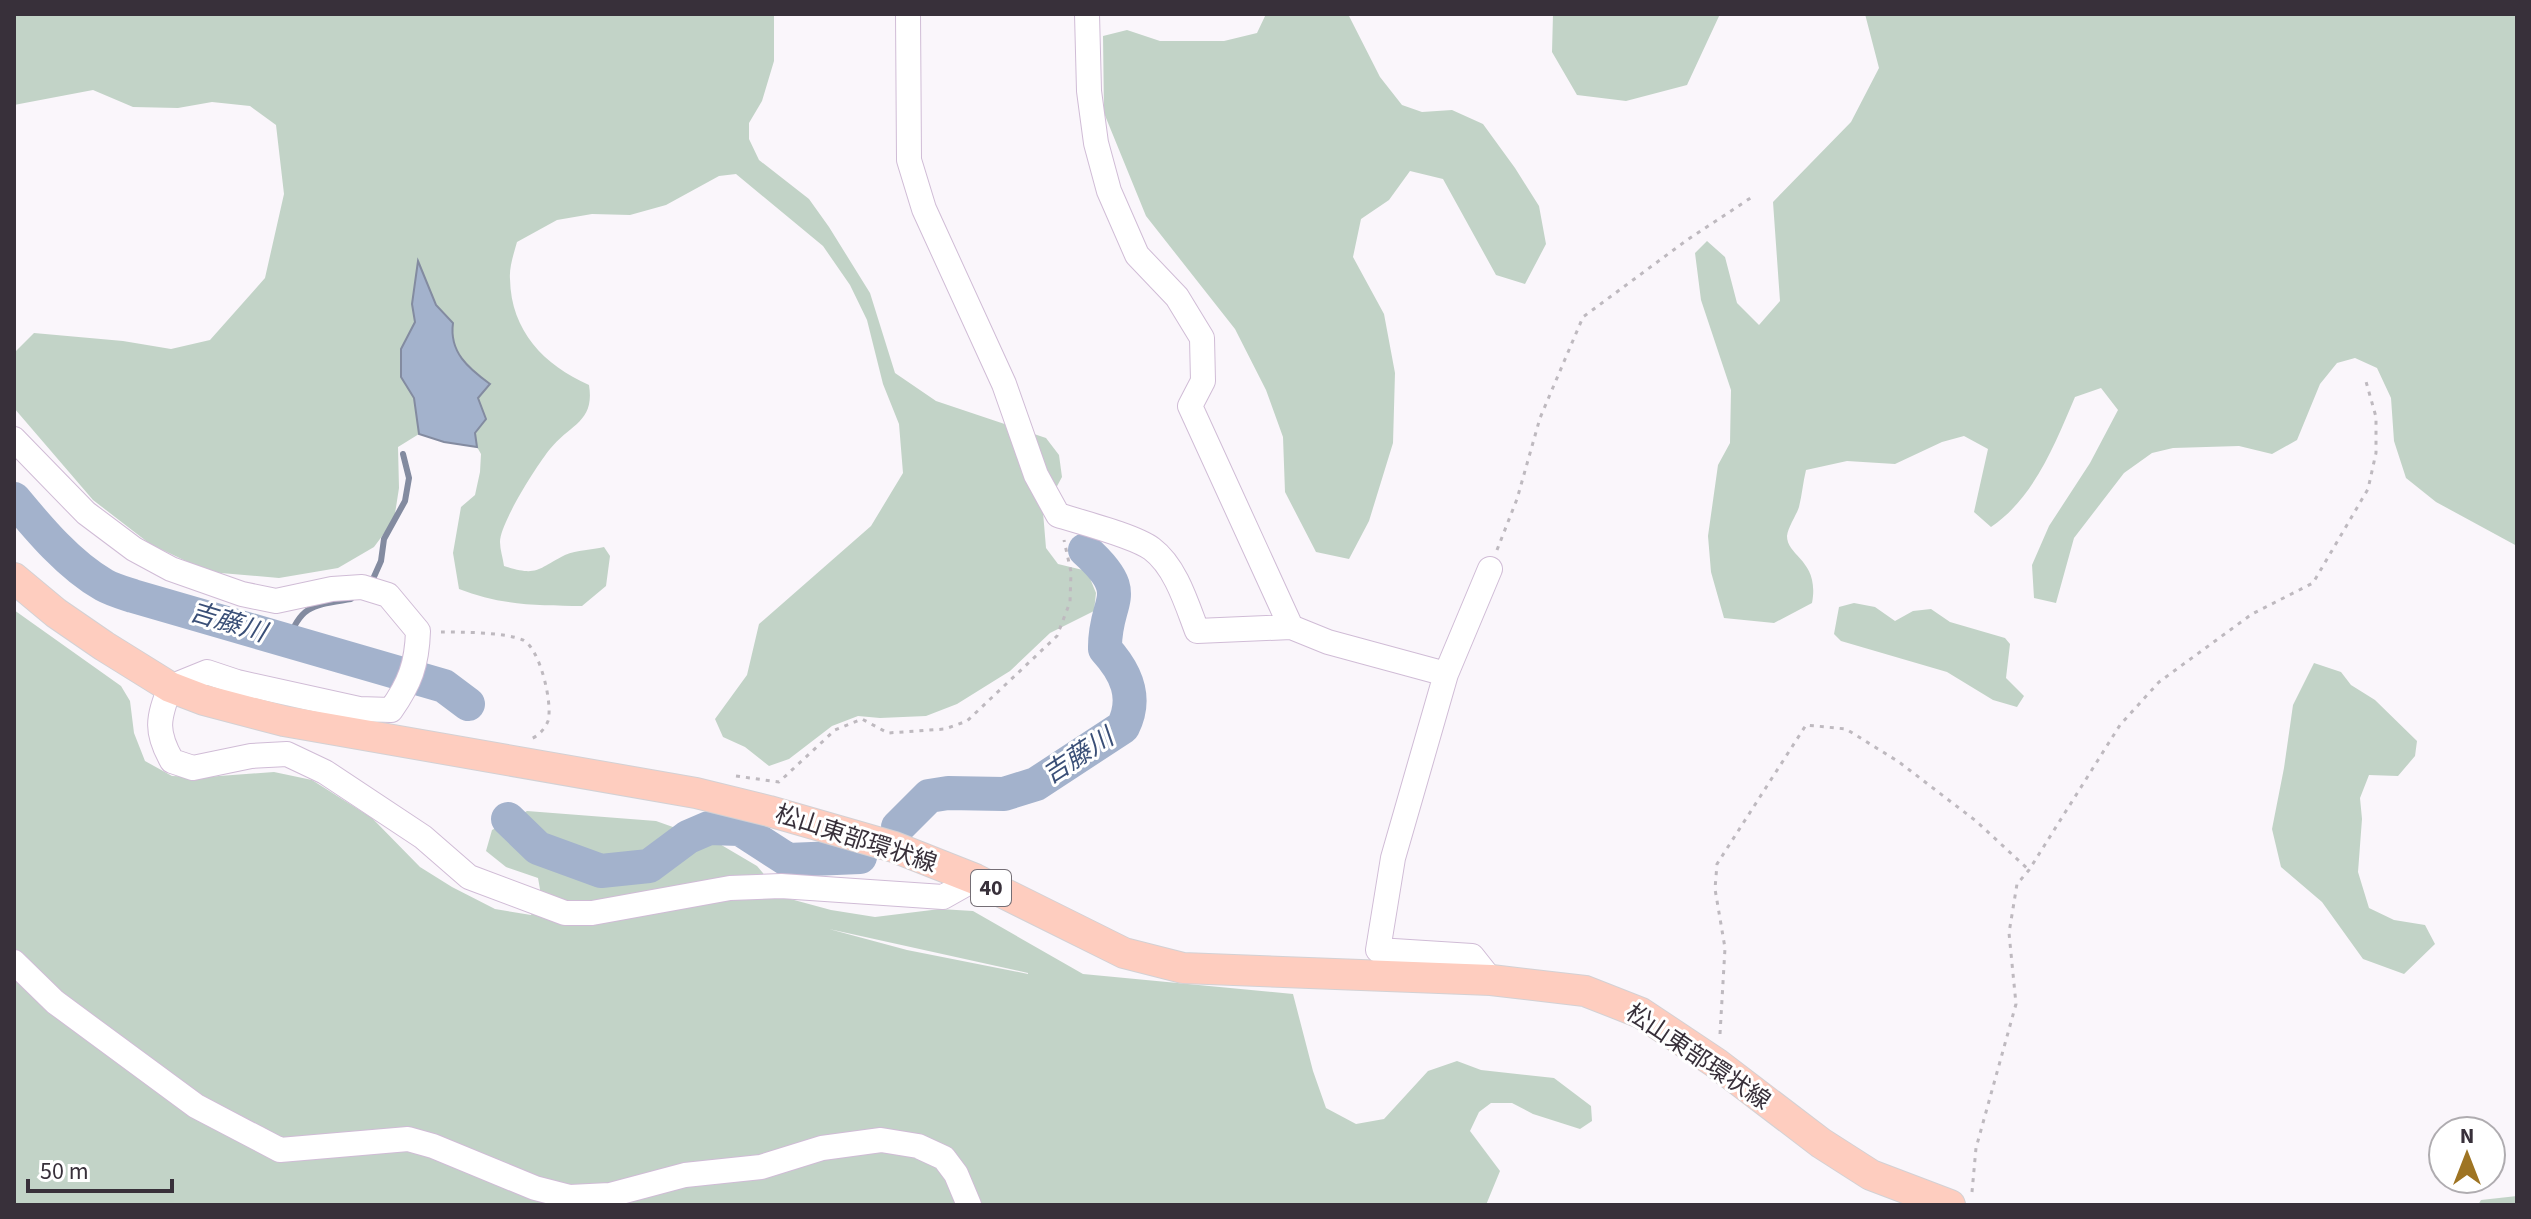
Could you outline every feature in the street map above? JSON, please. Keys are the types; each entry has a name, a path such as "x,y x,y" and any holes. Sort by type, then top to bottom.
{"main road":[{"name":"松山東部環状線","path":"14,578 56,613 170,687 237,711 696,793 769,811 894,847 975,879 1124,953 1183,968 1491,980 1585,991 1641,1013 1716,1063 1821,1143 1871,1175 1950,1205"}],"street":[{"path":"908,14 909,160 924,209 1004,384 1036,475 1058,515 1152,549 1177,580 1197,631 1291,627 1328,642 1446,674"},
{"path":"1087,14 1089,91 1096,143 1109,191 1137,255 1177,297 1202,338 1203,381 1190,406 1291,627"},
{"path":"14,439 86,513 134,549 171,569 242,594 276,601 332,589 362,587 388,595 418,631 417,658 404,691 391,710 359,709 237,682 207,672 170,687 159,717 160,741 172,761 193,768 251,756 287,754 325,772 423,837 469,877 565,913 592,913 730,888 768,887 943,897 975,879"},
{"path":"1490,569 1446,674 1393,858 1378,950 1472,956 1491,980"},
{"path":"14,962 55,1002 196,1106 280,1150 408,1139 433,1146 535,1188 570,1197 610,1195 685,1175 761,1167 822,1148 881,1140 918,1146 944,1158 956,1174 969,1205"}],"path":[{"path":"1490,569 1517,499 1540,418 1583,317 1687,240 1752,197"},
{"path":"1971,1205 1976,1148 2016,1004 2009,933 2017,884 2029,870 2120,725 2159,682 2252,614 2313,583 2368,489 2376,453 2376,417 2365,378"},
{"path":"731,775 779,782 835,730 862,719 888,733 945,729 967,721 1009,678 1057,636 1070,602 1071,572 1058,515"},
{"path":"418,631 479,633 524,640 538,657 547,697 548,720 538,735"},
{"path":"1716,1063 1725,948 1715,889 1717,864 1806,725 1846,729 1899,762 1976,821 2029,870"}],"green space":[{"path":"14,14 774,14 774,61 762,101 749,123 749,139 759,160 809,199 829,227 870,293 895,373 936,401 1046,438 1059,455 1062,477 1043,512 1046,548 1058,564 1087,571 1096,593 1094,611 1050,633 1010,671 957,704 926,716 858,716 832,726 789,759 769,766 745,747 723,737 715,719 747,675 759,624 871,526 903,473 899,424 883,384 867,320 850,285 823,246 736,174 719,176 666,205 630,215 592,214 557,220 517,242 510,279 516,315 544,356 589,385 590,397 585,415 550,449 520,494 502,533 501,551 504,566 531,571 570,553 604,547 610,556 606,586 582,606 504,601 459,589 453,553 461,507 475,495 481,454 475,433 478,398 490,384 461,358 454,343 453,323 437,306 418,263 412,304 415,322 401,349 401,377 414,398 419,434 398,447 399,488 394,520 374,547 338,568 279,578 209,572 150,544 93,500 14,408 14,353 34,333 171,349 210,340 265,278 284,194 276,125 250,106 212,102 178,108 133,107 93,90 14,105"},
{"path":"1266,14 1348,14 1380,77 1402,105 1422,112 1452,110 1483,124 1539,206 1546,244 1525,284 1496,275 1443,179 1410,171 1389,200 1361,219 1353,257 1384,314 1395,373 1393,443 1369,521 1349,559 1316,552 1285,492 1283,437 1266,390 1235,329 1146,216 1104,113 1103,36 1127,30 1160,41 1224,41 1257,33"},
{"path":"1553,14 1720,14 1687,85 1626,101 1577,95 1552,52"},
{"path":"1865,14 2517,14 2517,546 2436,502 2406,478 2394,441 2391,398 2377,368 2355,358 2337,363 2320,384 2297,440 2272,454 2239,446 2173,448 2152,453 2124,473 2074,538 2056,603 2034,598 2032,565 2049,526 2090,463 2118,410 2101,388 2075,397 2042,469 2019,501 1991,527 1974,512 1988,449 1964,436 1942,442 1895,464 1847,461 1806,470 1799,507 1787,536 1788,543 1808,568 1813,589 1812,603 1774,623 1724,618 1711,572 1708,536 1718,465 1730,443 1731,390 1701,300 1695,253 1707,241 1725,257 1737,303 1759,325 1780,301 1773,202 1851,122 1879,68"},
{"path":"1854,603 1875,607 1895,621 1913,611 1931,609 1950,622 2005,638 2010,644 2006,678 2024,696 2017,707 1993,700 1947,672 1841,641 1834,634 1839,607"},
{"path":"14,610 121,686 130,701 134,733 145,761 172,776 274,772 312,780 372,818 420,867 495,909 531,915 541,895 538,878 506,867 486,851 492,830 527,811 656,821 718,843 757,866 783,897 831,910 875,917 940,909 973,911 1083,974 1293,994 1326,1108 1356,1124 1384,1119 1428,1071 1457,1061 1481,1070 1554,1078 1591,1106 1592,1121 1580,1129 1533,1114 1512,1103 1491,1103 1479,1112 1470,1131 1500,1171 1486,1205 14,1205","holes":["829,929 1028,973 907,950"]},
{"path":"2314,663 2341,672 2351,685 2375,700 2417,741 2415,756 2398,776 2369,775 2360,798 2362,819 2358,872 2369,908 2394,920 2425,925 2435,944 2404,974 2363,959 2322,902 2281,867 2272,829 2293,705"},
{"path":"2517,1196 2517,1205 2478,1205 2481,1200"}],"water":[{"path":"418,261 436,305 453,323 457,351 474,372 490,384 478,398 486,419 475,433 477,447 419,434 414,398 401,377 401,349 415,322 412,304"}],"waterway":[{"path":"373,579 381,561 384,539 405,501 409,478 403,454"},
{"name":"吉藤川","path":"14,499 67,557 107,587 444,686 468,704"},
{"name":"吉藤川","path":"898,827 929,796 948,793 1004,794 1036,784 1123,727 1129,705 1128,685 1105,649 1113,588 1110,578 1085,550"},
{"path":"288,642 298,620 310,608 351,599"},
{"name":"吉藤川","path":"508,819 538,848 601,871 649,866 688,837 709,828 740,829 788,860 860,857"}]}
